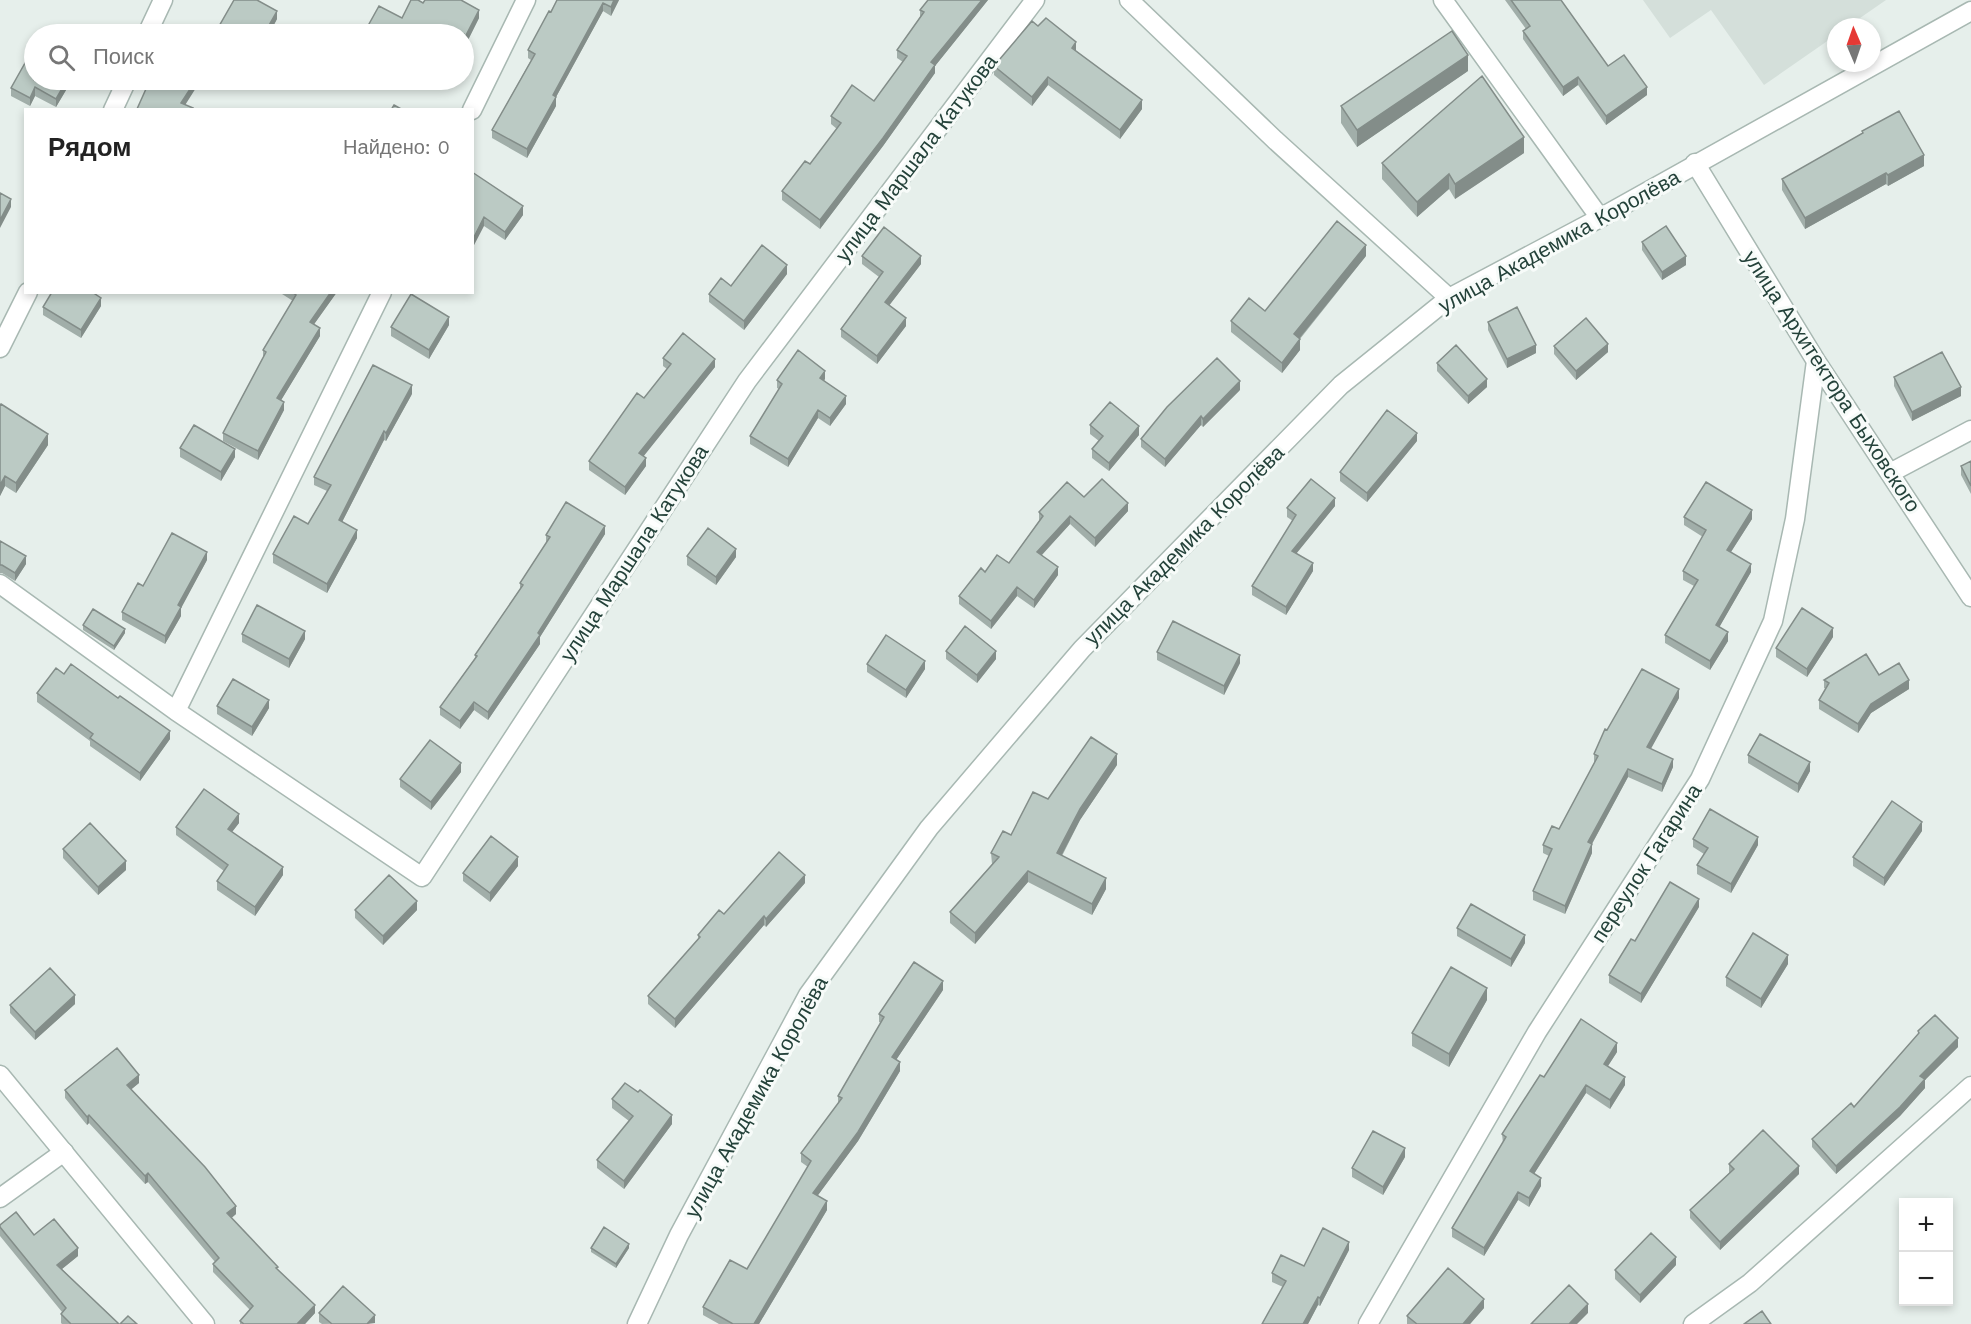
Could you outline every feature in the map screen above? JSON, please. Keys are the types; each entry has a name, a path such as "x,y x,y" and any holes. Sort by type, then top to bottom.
{"street":[{"path":"152,24 163,0"},
{"path":"473,108 526,0"},
{"name":"улица Маршала Катукова","path":"0,584 176,711 422,877 747,381 1035,0"},
{"path":"1129,0 1275,140 1449,298"},
{"path":"1443,0 1600,218"},
{"name":"улица Академика Королёва","path":"637,1324 679,1234 808,994 929,828 1082,649 1341,386 1449,298 1600,218 1971,10"},
{"path":"114,108 122,90"},
{"name":"улица Архитектора Быховского","path":"1695,164 1816,361 1971,597"},
{"path":"0,348 27,294"},
{"path":"176,711 381,294"},
{"name":"переулок Гагарина","path":"1368,1324 1537,1032 1705,769 1773,621 1795,519 1816,361"},
{"path":"1890,473 1971,430"},
{"path":"0,1075 205,1324"},
{"path":"1694,1324 1750,1283 1971,1086"},
{"path":"0,1198 64,1152"}],"shaded area":[{"path":"1643,0 1886,0 1860,18 1827,18 1827,41 1764,85 1711,10 1670,38"}],"building":[{"path":"234,0 257,0 277,11 270,24 220,24"},
{"path":"411,0 423,3 425,0 461,0 479,10 472,24 369,24 379,6 402,18"},
{"path":"557,0 614,0 611,7 603,3 553,95 556,97 527,149 492,130 535,54 528,50"},
{"path":"928,0 982,0 931,62 935,65 820,220 782,191 805,161 810,164 841,123 831,116 852,85 874,101 907,56 897,50 924,12 920,10"},
{"path":"1511,0 1561,0 1608,66 1624,55 1647,87 1606,116 1578,77 1563,87 1523,31 1530,26"},
{"path":"1046,18 1076,42 1072,48 1142,100 1120,130 1048,77 1032,97 994,66 1032,21 1038,26"},
{"path":"1452,31 1468,55 1357,130 1341,106"},
{"path":"24,65 24,90 34,90 30,98 11,88"},
{"path":"1482,76 1524,137 1455,184 1449,174 1417,202 1382,163"},
{"path":"40,90 61,90 56,99"},
{"path":"146,90 189,90 181,103 193,108 137,108"},
{"path":"1899,111 1924,155 1888,175 1886,173 1805,218 1782,179"},
{"path":"474,173 523,206 505,232 484,217 474,237"},
{"path":"0,193 11,199 0,220"},
{"path":"1337,221 1366,245 1294,334 1300,339 1282,363 1231,321 1249,298 1265,311"},
{"path":"1666,226 1686,256 1662,272 1642,242"},
{"path":"884,227 921,256 885,302 906,318 877,356 841,329 883,272 862,256"},
{"path":"762,245 787,265 744,321 709,294 721,278 731,286"},
{"path":"51,294 95,294 101,298 81,330 43,307"},
{"path":"330,294 310,322 320,328 277,398 284,402 258,451 223,433 266,352 263,350 296,295"},
{"path":"411,294 449,317 429,350 391,327"},
{"path":"1517,307 1536,345 1507,359 1488,322"},
{"path":"1586,318 1608,344 1576,371 1554,346"},
{"path":"683,333 715,359 639,453 646,458 625,487 589,461 637,393 644,398 671,364 663,358"},
{"path":"1456,345 1487,379 1468,396 1437,363"},
{"path":"798,350 825,371 820,378 846,396 830,418 818,410 788,459 750,436 782,384 777,380"},
{"path":"1942,352 1961,387 1912,412 1894,377"},
{"path":"1217,358 1240,381 1203,419 1201,416 1165,459 1141,439 1167,407"},
{"path":"373,365 412,385 386,433 384,431 339,520 357,530 327,584 273,554 294,516 308,524 331,485 314,477"},
{"path":"1110,402 1139,426 1109,463 1092,449 1103,436 1090,425"},
{"path":"1,404 48,434 16,483 5,476 0,485 0,406"},
{"path":"1387,410 1417,433 1367,493 1340,472"},
{"path":"194,425 235,449 221,472 180,448"},
{"path":"1971,461 1971,486 1961,466"},
{"path":"1102,479 1128,503 1095,538 1070,516 1037,552 1058,567 1034,600 1017,587 991,621 959,596 981,568 985,572 997,555 1009,563 1043,516 1039,512 1067,482 1084,497"},
{"path":"1311,479 1335,498 1292,551 1313,563 1286,607 1252,586 1296,515 1287,508"},
{"path":"1706,482 1752,510 1727,550 1751,564 1716,625 1728,632 1710,661 1665,635 1698,580 1683,571 1706,530 1684,517"},
{"path":"566,502 605,526 538,633 540,635 488,712 474,702 460,721 440,707 477,656 475,655 523,585 520,583 550,537 546,535"},
{"path":"708,528 736,549 716,577 687,556"},
{"path":"172,533 207,552 178,605 181,607 165,636 122,612 138,583 143,586"},
{"path":"0,541 26,556 15,573 0,565"},
{"path":"257,605 305,631 289,659 242,634"},
{"path":"1802,608 1833,628 1807,669 1776,648"},
{"path":"93,609 125,629 114,646 83,625"},
{"path":"1173,621 1240,655 1224,686 1157,652"},
{"path":"965,626 996,651 977,675 946,651"},
{"path":"886,635 925,661 906,690 867,664"},
{"path":"1866,654 1879,675 1899,663 1909,680 1871,704 1858,724 1819,700 1829,683 1824,680"},
{"path":"71,664 118,698 120,696 170,731 140,773 90,738 93,734 37,693 56,668 64,674"},
{"path":"1642,669 1679,689 1647,747 1673,759 1662,784 1628,769 1588,842 1592,844 1565,906 1533,891 1552,849 1543,845 1552,826 1559,829 1598,756 1594,754 1605,729 1607,730"},
{"path":"233,679 269,700 252,727 217,706"},
{"path":"1760,734 1810,762 1798,784 1748,755"},
{"path":"1091,737 1117,754 1080,809 1057,853 1106,878 1092,904 1028,871 975,933 950,912 999,857 991,853 1003,831 1011,835 1033,792 1048,799"},
{"path":"430,740 461,763 431,802 400,779"},
{"path":"204,789 239,814 228,829 283,867 255,907 217,881 228,865 176,827"},
{"path":"1892,801 1922,822 1884,878 1853,857"},
{"path":"1710,809 1758,837 1731,884 1697,865 1708,848 1693,839"},
{"path":"90,823 126,861 98,887 63,849"},
{"path":"491,836 518,857 490,893 463,873"},
{"path":"779,852 805,875 766,919 764,916 675,1019 648,996 700,937 698,935 719,910 724,914"},
{"path":"389,875 417,901 383,936 355,910"},
{"path":"1670,882 1699,899 1641,994 1609,975 1631,939 1635,941"},
{"path":"1471,904 1525,935 1511,959 1457,928"},
{"path":"1753,933 1788,955 1761,999 1726,977"},
{"path":"914,962 943,981 892,1057 900,1062 858,1132 813,1193 827,1201 754,1324 733,1324 703,1307 730,1260 747,1269 811,1161 801,1153 842,1098 838,1096 884,1017 879,1014"},
{"path":"1451,967 1487,988 1449,1054 1412,1033"},
{"path":"50,968 75,995 35,1032 10,1005"},
{"path":"1935,1015 1958,1038 1920,1076 1925,1079 1900,1107 1836,1166 1812,1139 1851,1103 1854,1107 1919,1033 1918,1031"},
{"path":"1581,1019 1617,1043 1604,1064 1625,1077 1610,1100 1586,1085 1530,1171 1541,1178 1529,1198 1518,1192 1484,1248 1452,1228 1506,1137 1502,1134 1540,1075 1544,1077"},
{"path":"117,1048 139,1075 127,1085 205,1167 236,1206 227,1213 278,1267 276,1268 315,1305 297,1324 244,1324 240,1321 253,1306 213,1264 219,1258 148,1173 145,1176 89,1115 87,1117 65,1090"},
{"path":"625,1083 638,1092 640,1090 672,1115 624,1181 597,1160 633,1116 612,1099"},
{"path":"1763,1130 1799,1166 1720,1242 1690,1210 1734,1169 1729,1164"},
{"path":"1373,1131 1405,1148 1383,1187 1352,1168"},
{"path":"16,1212 34,1235 54,1219 78,1248 57,1265 119,1324 71,1324 61,1314 66,1308 0,1227"},
{"path":"604,1227 629,1244 616,1264 591,1248"},
{"path":"1323,1228 1349,1242 1320,1298 1318,1297 1303,1324 1262,1324 1286,1281 1272,1273 1281,1255 1304,1266"},
{"path":"1651,1233 1676,1257 1640,1295 1615,1270"},
{"path":"1448,1268 1484,1299 1463,1324 1417,1324 1407,1316"},
{"path":"1569,1285 1588,1304 1569,1324 1531,1324"},
{"path":"343,1286 375,1315 367,1324 332,1324 319,1313"},
{"path":"1762,1311 1771,1324 1744,1324"},
{"path":"128,1316 137,1324 120,1324"}]}
